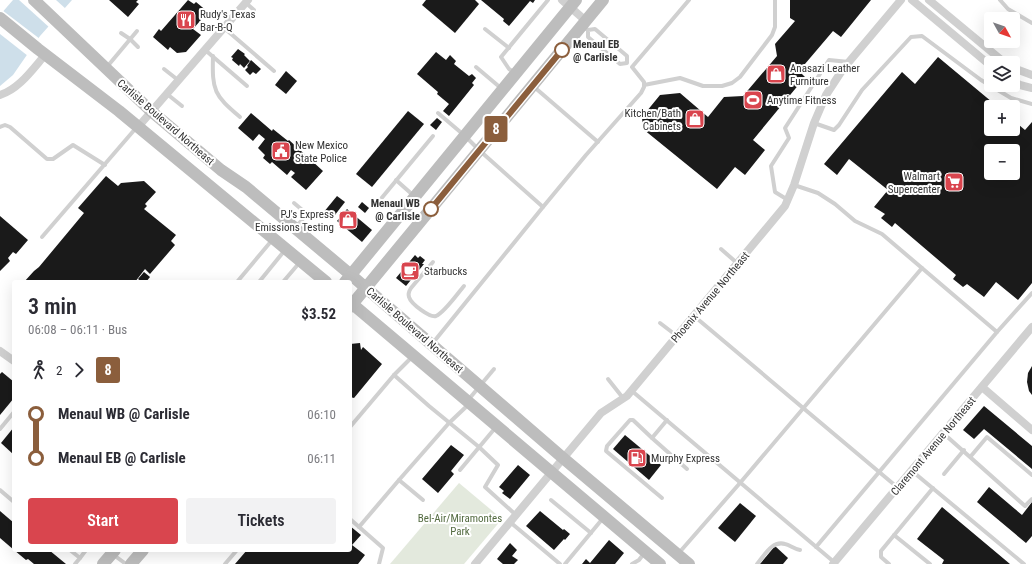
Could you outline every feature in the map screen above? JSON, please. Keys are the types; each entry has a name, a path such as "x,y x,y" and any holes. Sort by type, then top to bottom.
{"main road":[{"name":"Carlisle Boulevard Northeast","path":"34,0 151,111 221,170 246,187 295,228 348,278"},
{"path":"352,304 532,86 585,26 603,0"},
{"path":"348,278 516,74 569,2"},
{"name":"Carlisle Boulevard Northeast","path":"0,18 41,52 119,111 301,261 320,279"},
{"name":"Carlisle Boulevard Northeast","path":"352,280 366,288 563,458 689,564"},
{"name":"Carlisle Boulevard Northeast","path":"352,306 414,356 660,564"},
{"path":"604,517 622,523 664,557 667,558 678,554"},
{"path":"103,564 110,552"},
{"path":"131,564 141,552"}],"street":[{"name":"Phoenix Avenue Northeast","path":"475,564 601,413 624,399 785,206 794,185 814,123 826,95 849,62 901,0"},
{"path":"912,0 984,61"},
{"path":"929,0 996,56"},
{"path":"138,127 247,1"},
{"path":"569,2 585,26"},
{"path":"0,95 17,86 41,52"},
{"path":"1020,71 1032,76"},
{"path":"1020,85 1032,88"},
{"name":"Claremont Avenue Northeast","path":"836,563 1032,327"},
{"path":"0,351 12,360"},
{"path":"982,387 1032,430"}],"lane":[{"path":"516,74 509,69 501,57 548,0"},
{"path":"632,67 689,0"},
{"path":"644,85 680,78 703,86 722,86 732,83 740,76 772,35 775,27 775,0"},
{"path":"1000,0 1008,9 1032,23"},
{"path":"247,1 254,10"},
{"path":"432,345 543,207 641,93 644,85 642,78 627,63 620,64 588,37 585,26"},
{"path":"585,26 595,29 627,56 627,63"},
{"path":"223,27 274,71"},
{"path":"485,29 509,48"},
{"path":"105,69 137,31"},
{"path":"121,33 138,47"},
{"path":"814,123 834,130 839,125 862,90 911,37 922,36 981,80 1011,98 1032,104"},
{"path":"204,49 247,86"},
{"path":"990,56 991,52"},
{"path":"213,56 212,78 216,92 227,106 240,117"},
{"path":"788,200 775,192 771,166 789,138 785,128 829,60 849,62"},
{"path":"476,67 503,89"},
{"path":"164,69 178,80"},
{"path":"532,86 598,142"},
{"path":"166,94 182,106"},
{"path":"438,113 543,207"},
{"path":"0,126 10,128 47,159 53,160 73,145 105,165"},
{"path":"42,237 138,127"},
{"path":"380,200 433,136"},
{"path":"396,180 415,196"},
{"path":"794,185 818,193 835,204 855,221 882,234 997,332"},
{"path":"294,203 307,214 295,228"},
{"path":"239,280 273,239"},
{"path":"261,280 286,249"},
{"path":"721,249 737,263"},
{"path":"285,280 301,261"},
{"path":"433,262 408,293 409,299 422,310 430,316 435,317 440,314 464,286"},
{"path":"678,554 922,268"},
{"path":"816,547 997,332 1032,293"},
{"path":"694,316 898,487"},
{"path":"660,322 677,336"},
{"path":"352,424 394,375 414,356"},
{"path":"359,527 468,402 494,369"},
{"path":"394,375 498,465 485,487 516,515"},
{"path":"608,379 624,399"},
{"path":"631,390 836,563"},
{"path":"0,429 12,414"},
{"path":"662,498 606,451 607,446 630,420 633,420 687,469"},
{"path":"652,438 667,420"},
{"path":"460,470 497,427"},
{"path":"943,433 971,456 1025,506 1032,499"},
{"path":"971,456 988,437 1032,475"},
{"path":"944,474 964,450"},
{"path":"912,470 1024,564"},
{"path":"399,480 423,500"},
{"path":"889,564 881,557 881,550 933,488"},
{"path":"0,490 12,500"},
{"path":"551,500 591,533"},
{"path":"565,564 604,517"},
{"path":"352,522 383,548 379,564"},
{"path":"510,522 560,564"},
{"path":"894,535 930,564"},
{"path":"758,564 772,546 776,544 782,543 800,550"},
{"path":"72,552 80,558"},
{"path":"75,564 84,552"},
{"path":"112,552 126,564"},
{"path":"225,564 234,552"},
{"path":"632,564 639,560 645,552"}],"green space":[{"name":"Bel-Air/Miramontes Park","path":"459,483 502,519 464,564 390,564"}],"water":[{"path":"13,0 72,0 40,36 13,75 0,86 0,15"}],"pier":[{"path":"19,0 56,0 66,9 50,28"},
{"path":"2,10 40,39 28,56 0,34 0,12"}],"building":[{"path":"109,0 138,0 136,2 139,4 128,17"},
{"name":"Rudy's Texas Bar-B-Q","path":"188,0 194,4 196,2 208,12 193,29 201,35 186,52 177,53 170,47 168,50 153,37 159,29 161,31"},
{"path":"426,0 475,0 479,4 455,33 422,5"},
{"path":"481,0 535,0 533,3 530,1 509,26 503,21 504,19"},
{"path":"790,0 871,0 841,37 833,31 799,71 805,77 753,140 765,150 745,175 735,167 717,189 643,129 642,117 660,95 680,93 708,117 724,97 743,96 777,56 775,44 795,21 790,18"},
{"path":"238,49 245,54 244,55 250,61 244,68 240,64 239,66 232,60 233,58 231,57"},
{"path":"436,52 446,60 450,55 456,61 454,64 469,76 472,74 476,78 472,83 474,85 449,116 443,111 449,104 437,94 438,92 417,74"},
{"name":"Walmart Supercenter","path":"938,57 990,100 984,100 984,136 1020,136 1020,126 1025,130 1032,122 1032,283 1018,300 996,282 984,297 967,284 963,287 953,279 956,275 895,223 892,227 881,218 885,214 874,207 888,190 849,159 837,175 824,164 902,72 915,84"},
{"path":"251,60 261,69 256,74 253,72 250,75 245,70"},
{"path":"286,71 297,81 286,94 275,85"},
{"path":"408,111 424,124 372,187 356,174"},
{"path":"251,113 272,131 273,129 288,141 289,140 323,171 306,190 291,177 295,173 291,170 287,175 272,162 270,164 263,158 265,155 258,148 265,139 259,134 253,141 238,128"},
{"path":"437,118 442,122 436,130 430,125"},
{"path":"106,176 118,186 121,183 144,181 156,192 145,204 147,206 144,209 176,235 171,241 175,245 150,274 145,269 137,280 26,280 39,267 84,213 78,208"},
{"path":"337,196 345,202 331,220 323,213"},
{"path":"362,202 369,208 365,213 358,207"},
{"path":"347,209 372,230 362,242 337,221"},
{"path":"0,216 28,240 16,254 13,252 8,258 10,261 0,271"},
{"name":"Starbucks","path":"415,255 418,258 420,256 425,260 422,264 424,264 406,286 396,278"},
{"path":"144,272 150,277 148,280 138,279"},
{"path":"360,343 361,350 363,347 382,364 354,398 352,398 352,344"},
{"path":"1032,366 1032,395 1029,391 1027,382 1028,373"},
{"path":"2,372 12,380 12,400 0,415 0,374"},
{"path":"984,406 1032,446 1032,469 984,429 974,439 963,430"},
{"path":"12,429 12,453 1,443"},
{"path":"625,435 661,465 649,480 613,449"},
{"path":"451,445 464,455 451,471 454,474 438,493 422,479"},
{"path":"518,465 530,475 510,499 502,493 504,491 499,487"},
{"path":"989,487 1022,515 1032,502 1032,536 1026,543 977,502"},
{"path":"740,503 756,516 735,542 718,528"},
{"path":"942,507 1010,564 942,564 944,560 917,539"},
{"path":"0,511 12,521 12,548 0,538"},
{"path":"540,511 570,534 554,550 526,526"},
{"path":"352,528 361,535 352,545"},
{"path":"609,540 624,553 615,564 582,564 586,559 590,563"},
{"path":"510,543 517,550 512,556 518,560 514,564 503,564 497,559"},
{"path":"352,545 365,555 358,564 235,564 245,552 352,552"},
{"path":"775,546 788,558 783,564 760,564"},
{"path":"16,552 51,552 66,564 34,564 28,559 26,560"}],"bus line":[{"name":"8","path":"431,209 562,50"}],"place":[{"name":"Rudy's Texas Bar-B-Q","path":"186,20"},
{"name":"Menaul EB @ Carlisle","path":"562,50"},
{"name":"Anasazi Leather Furniture","path":"776,74"},
{"name":"Anytime Fitness","path":"753,100"},
{"name":"Kitchen/Bath Cabinets","path":"695,119"},
{"name":"New Mexico State Police","path":"281,151"},
{"name":"Walmart Supercenter","path":"954,182"},
{"name":"Menaul WB @ Carlisle","path":"431,209"},
{"name":"PJ's Express Emissions Testing","path":"348,220"},
{"name":"Starbucks","path":"410,271"},
{"name":"Murphy Express","path":"637,458"}]}
